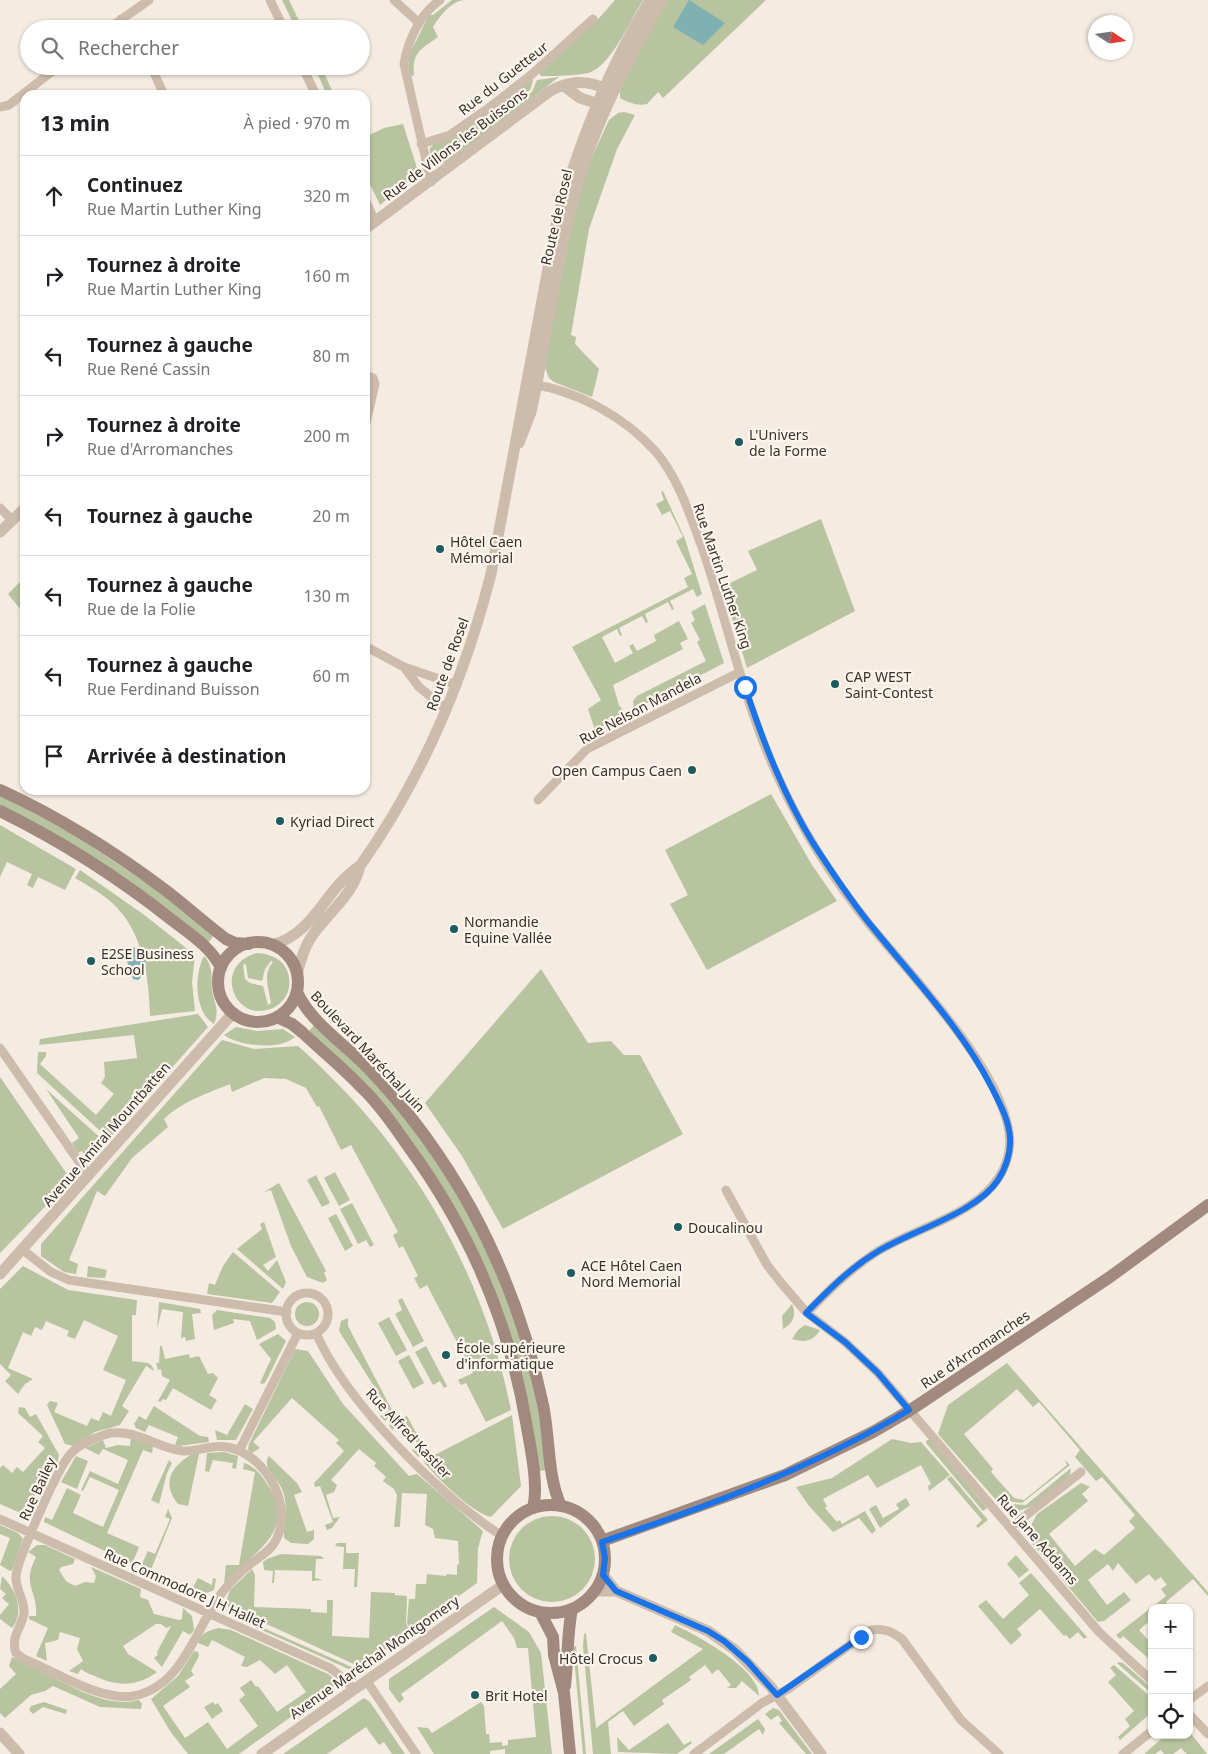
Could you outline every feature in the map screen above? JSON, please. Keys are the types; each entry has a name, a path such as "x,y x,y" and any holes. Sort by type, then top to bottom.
{"main road":[{"path":"0,790 65,824 108,851 163,888 226,939 234,943 272,945 288,957 297,975 296,992 289,1007 277,1017 254,1022 233,1013 224,1002 219,988 221,968 235,950 249,944"},
{"path":"0,811 46,834 118,879 194,937 213,954 221,968"},
{"name":"Boulevard Maréchal Juin","path":"296,992 307,1010 367,1068 411,1118 443,1163 473,1211 508,1289 524,1331 544,1409 554,1485 561,1506"},
{"path":"277,1017 292,1024 372,1099 425,1170 464,1235 488,1289 515,1368 532,1458 535,1494 533,1508"},
{"name":"Rue d'Arromanches","path":"602,1542 785,1476 856,1441 909,1410 1110,1277 1208,1205"},
{"path":"547,1505 561,1506 586,1517 598,1533 605,1558 603,1575 595,1590 572,1609 556,1613 540,1612 523,1605 503,1585 498,1565 502,1536 517,1517 533,1508 547,1505"},
{"path":"564,1693 569,1654 568,1631 572,1609"},
{"path":"540,1612 553,1637 554,1655 564,1693 570,1754"}],"street":[{"path":"121,19 149,0"},
{"path":"270,0 280,20"},
{"path":"394,0 419,23"},
{"path":"431,182 404,64 405,54 425,12 440,0"},
{"name":"Route de Rosel","path":"297,975 301,959 310,938 357,879 360,866 407,794 457,685 477,627 491,574 514,453 531,412 531,384 557,220 571,169 603,88 650,0"},
{"name":"Route de Rosel","path":"531,384 568,220 584,164 609,100 662,0"},
{"name":"Rue du Guetteur","path":"421,144 450,135 486,110 531,75 593,19"},
{"path":"29,90 48,75"},
{"path":"155,75 162,90"},
{"path":"306,75 314,90"},
{"name":"Rue de Villons les Buissons","path":"370,226 550,92 564,86 586,81 603,88"},
{"path":"564,86 580,98 596,104 609,100 603,88"},
{"path":"0,107 9,105 20,97"},
{"path":"370,210 375,222"},
{"path":"370,376 373,378 375,384 370,406"},
{"name":"Rue Martin Luther King","path":"531,384 571,395 602,409 632,431 656,453 673,480 691,517 714,584 740,672 776,774 803,825 864,917 910,971 968,1047 984,1072 1004,1113 1010,1139 1007,1160 997,1182 980,1198 877,1252 845,1275 806,1313"},
{"path":"0,508 12,520"},
{"path":"0,532 20,513"},
{"path":"370,649 404,668 457,685"},
{"path":"404,668 419,686 447,710"},
{"name":"Rue Nelson Mandela","path":"538,800 587,749 740,672"},
{"name":"Route de Rosel","path":"272,945 285,942 302,931 348,874 360,866"},
{"name":"Avenue Amiral Mountbatten","path":"0,1274 233,1013"},
{"path":"0,1048 89,1176"},
{"name":"Rue Jane Addams","path":"726,1190 767,1265 806,1313 845,1342 872,1367 909,1410 917,1416 1099,1632 1148,1677"},
{"path":"23,1250 51,1272 69,1280 287,1312"},
{"path":"311,1294 323,1300 328,1311 326,1324 316,1333 298,1333 289,1324 287,1312 290,1302 299,1295 311,1294"},
{"path":"239,1451 298,1333"},
{"name":"Rue Alfred Kastler","path":"316,1333 340,1375 383,1429 448,1493 481,1522 502,1536"},
{"name":"Rue Bailey","path":"125,1432 179,1450 221,1447 239,1451 256,1461 272,1481 280,1500 281,1523 274,1544 239,1573 220,1594 174,1673 160,1685 144,1694 124,1697 110,1696 24,1659 16,1653 14,1644 24,1611 16,1576 18,1566 68,1457 92,1440 110,1434 125,1432"},
{"path":"1010,1528 1081,1472"},
{"name":"Rue Commodore J H Hallet","path":"0,1519 330,1668 347,1681 352,1690"},
{"path":"603,1575 616,1591"},
{"name":"Avenue Maréchal Montgomery","path":"262,1754 503,1585"},
{"path":"595,1590 616,1591 708,1631 742,1656 777,1695 821,1754"},
{"path":"694,1754 762,1703 777,1695 871,1630 888,1630 902,1639 961,1720 999,1754"},
{"path":"366,1680 416,1754"},
{"path":"1193,1697 1208,1686"},
{"path":"1193,1718 1208,1734"},
{"path":"0,1733 19,1754"},
{"path":"1123,1754 1148,1734"}],"green space":[{"path":"282,0 289,0 299,20 292,20"},
{"path":"452,0 464,0 454,4 439,18 433,27 438,37 418,52 414,62 414,76 409,75 409,55 429,15 433,15"},
{"path":"615,0 643,0 607,59 591,72 566,76 541,76 539,73 600,17"},
{"path":"667,0 766,0 663,98 658,92 647,104 630,103 620,98 620,88"},
{"path":"318,75 325,75 332,90 325,90"},
{"path":"559,77 448,162 439,164 431,161 453,153 532,92 537,80"},
{"path":"531,79 533,81 530,90 447,152 430,156 430,148 435,143"},
{"path":"624,112 635,115 617,149 589,229 571,335 576,337 575,344 599,369 592,397 554,382 549,378 544,365 571,227 586,170 609,120 618,113"},
{"path":"403,124 417,168 415,176 380,205 370,184 370,135 384,128"},
{"path":"663,491 685,539 702,594 697,597 693,589 670,601 674,609 672,610 668,602 645,614 648,622 646,623 642,616 619,628 622,635 620,636 617,629 602,637 615,663 633,653 629,646 633,644 637,651 656,641 654,635 679,621 688,639 680,643 683,649 613,685 619,705 626,714 595,730 588,709 601,700 572,647 688,587 684,578 692,574 676,541 683,537 670,511 662,515 656,504 664,500 661,492"},
{"path":"821,519 855,611 747,668 724,592 730,583 757,570 748,551"},
{"path":"20,582 20,609 8,594"},
{"path":"705,604 724,663 634,710 633,701 637,696 706,661 697,642 700,640 691,623 695,620 691,612"},
{"path":"771,794 812,865 837,901 707,970 670,904 688,895 665,850"},
{"path":"0,795 76,836 157,890 214,935 209,942 0,805"},
{"path":"0,825 76,869 65,890 38,877 33,888 27,885 32,874 7,862 0,877"},
{"path":"80,870 143,914 195,955 192,982 195,1011 150,1016 148,983 141,951 135,935 128,921 118,908 102,894 75,878"},
{"path":"257,953 271,956 282,962 288,973 289,987 286,997 279,1004 273,1008 260,1011 248,1008 239,1001 233,992 232,981 235,969 243,960","holes":["271,961 273,962 267,977 271,1003 268,1005 263,986 250,983 245,979 243,965 246,964 248,978 262,981 265,969"]},
{"path":"204,956 211,972 212,990 217,1011 214,1024 207,1018 199,1002 197,983"},
{"path":"541,969 588,1043 611,1041 624,1055 640,1055 683,1134 503,1229 462,1156 425,1103"},
{"path":"198,1014 208,1027 109,1139 37,1073 38,1052 46,1052 46,1056 40,1064 96,1115 114,1094 101,1083 105,1077 104,1062 137,1058 134,1035 39,1045 40,1039"},
{"path":"315,1024 374,1082 407,1120 441,1168 472,1220 498,1274 518,1329 532,1381 548,1470 539,1471 528,1405 440,1184 309,1031"},
{"path":"236,1027 257,1031 283,1029 295,1037 280,1044 249,1044 239,1042 224,1035"},
{"path":"222,1040 254,1049 298,1046 337,1083 373,1123 406,1165 460,1257 481,1306 498,1357 511,1410 486,1422 466,1383 461,1385 458,1380 473,1373 427,1285 420,1289 414,1278 418,1276 403,1246 399,1248 393,1235 398,1232 351,1145 341,1150 319,1106 317,1107 306,1088 286,1079 264,1078 232,1092 230,1084 195,1098 171,1113 164,1119 168,1127 132,1158 105,1196 97,1191 69,1260 78,1264 76,1274 64,1272 41,1256 41,1244"},
{"path":"0,1077 69,1177 69,1182 0,1253"},
{"path":"46,1089 105,1142 93,1156 86,1157 82,1151 78,1153 72,1143 79,1138"},
{"path":"335,1172 350,1200 339,1206 324,1178"},
{"path":"316,1175 330,1203 322,1207 307,1180"},
{"path":"279,1183 326,1271 324,1273 327,1280 323,1283 307,1277 291,1246 271,1190 264,1192"},
{"path":"352,1203 374,1245 370,1247 366,1240 358,1244 340,1209"},
{"path":"336,1214 353,1246 345,1251 328,1218"},
{"path":"264,1222 276,1257 263,1265 268,1271 277,1260 286,1282 283,1289 237,1249 262,1229 260,1224"},
{"path":"233,1252 280,1292 272,1303 207,1294 209,1283 215,1285 223,1266"},
{"path":"23,1266 68,1290 137,1300 136,1315 132,1315 132,1361 148,1363 154,1371 146,1366 122,1406 129,1411 120,1425 95,1432 74,1446 65,1444 47,1405 50,1401 58,1403 54,1412 87,1426 91,1418 99,1421 103,1412 111,1416 126,1380 103,1370 118,1336 84,1320 75,1339 67,1336 69,1331 46,1321 42,1330 35,1327 31,1336 23,1332 8,1368 33,1379 25,1384 18,1394 5,1381 11,1375 0,1364 0,1289"},
{"path":"88,1266 107,1270 105,1278 87,1277"},
{"path":"402,1298 424,1341 413,1347 395,1314 402,1310 398,1300"},
{"path":"159,1302 200,1309 201,1313 192,1314 195,1339 186,1341 185,1337 181,1338 183,1312 162,1309 157,1329"},
{"path":"307,1302 316,1305 319,1314 316,1323 307,1326 298,1323 295,1314 298,1305"},
{"path":"792,1304 793,1318 783,1329 782,1316"},
{"path":"217,1310 270,1318 275,1322 276,1329 257,1340 250,1321 233,1319 234,1323 214,1330 212,1315"},
{"path":"389,1317 407,1350 396,1356 378,1323"},
{"path":"348,1318 348,1326 394,1414 385,1421 380,1416 389,1410 339,1331 341,1321"},
{"path":"805,1325 820,1330 818,1334 808,1340 792,1339 798,1330"},
{"path":"278,1334 286,1341 265,1383 262,1384 260,1383 271,1359 259,1344"},
{"path":"160,1346 162,1346 165,1359 189,1354 190,1358 199,1356 208,1374 213,1373 218,1378 209,1395 217,1400 211,1410 173,1388 166,1400 158,1401 170,1380 162,1376 161,1369 158,1370 156,1363 159,1363"},
{"path":"426,1346 447,1386 444,1388 440,1381 433,1385 415,1352"},
{"path":"295,1349 308,1351 343,1404 409,1476 417,1474 483,1531 478,1548 477,1583 411,1631 407,1623 409,1599 415,1599 416,1584 426,1584 427,1574 457,1575 457,1565 459,1564 458,1541 435,1538 433,1529 425,1525 427,1494 402,1493 400,1527 394,1527 397,1495 394,1489 383,1481 386,1477 374,1466 376,1463 359,1449 331,1480 337,1485 334,1492 326,1495 333,1518 340,1517 332,1528 327,1530 325,1525 333,1522 320,1486 315,1487 314,1483 344,1451 336,1443 339,1440 292,1398 253,1442 260,1448 252,1453 248,1450 249,1444"},
{"path":"409,1355 424,1383 413,1389 398,1361"},
{"path":"1007,1363 1208,1592 1208,1596 1193,1579 1166,1602 1167,1604 1156,1604 1166,1596 1161,1589 1167,1585 1161,1577 1155,1581 1149,1574 1136,1584 1118,1563 1113,1571 1108,1564 1088,1580 1107,1605 1124,1592 1131,1600 1104,1621 1098,1622 1030,1541 1029,1529 1037,1514 1081,1483 1090,1487 1082,1494 1088,1501 1049,1534 1075,1566 1095,1549 1104,1555 1135,1528 1129,1521 1135,1515 1102,1477 1096,1481 1075,1457 1080,1450 1039,1402 1033,1407 1017,1389 964,1434 993,1469 991,1472 1014,1498 1024,1500 1067,1465 1065,1460 1070,1465 1022,1503 996,1500 938,1434 948,1405"},
{"path":"245,1404 253,1409 236,1440 217,1440 215,1430 227,1435"},
{"path":"154,1406 200,1436 208,1437 209,1442 178,1446 175,1445 178,1437 149,1425 145,1432 136,1428 134,1424 139,1416 146,1420"},
{"path":"19,1407 25,1408 30,1417 36,1414 59,1455 56,1472 47,1468 30,1506 38,1511 32,1518 0,1504 0,1468 3,1465 12,1473 17,1467 23,1472 45,1448 38,1442 43,1436 18,1413"},
{"path":"512,1415 521,1486 491,1517 474,1509 465,1502 445,1485 423,1461"},
{"path":"407,1416 427,1453 418,1457 412,1450 418,1444 399,1424 392,1430 389,1425"},
{"path":"131,1437 153,1446 152,1453 143,1450 107,1533 139,1547 132,1564 44,1522 45,1517 52,1520 67,1488 81,1495 73,1513 103,1527 119,1490 90,1477 83,1491 81,1490 90,1471 118,1484 128,1460 103,1449 99,1455 85,1448 103,1440 106,1448 118,1445 130,1446"},
{"path":"892,1439 911,1443 921,1442 950,1475 929,1491 928,1486 931,1484 921,1465 877,1488 868,1475 823,1499 827,1506 825,1508 837,1522 840,1520 842,1524 865,1511 876,1530 872,1534 859,1518 833,1532 809,1506 796,1487 832,1478"},
{"path":"927,1440 930,1440 987,1508 983,1511 926,1443"},
{"path":"224,1452 238,1456 236,1469 232,1468 233,1463 213,1460 209,1472 205,1471 207,1453"},
{"path":"192,1454 199,1454 188,1506 178,1504 170,1489 169,1482 174,1470"},
{"path":"76,1456 88,1461 77,1489 61,1482"},
{"path":"269,1456 297,1483 302,1492 294,1495 307,1532 314,1530 314,1539 308,1544 291,1543 284,1538 286,1512 284,1494 268,1468 267,1460"},
{"path":"169,1460 172,1463 167,1473 159,1504 151,1500"},
{"path":"244,1463 255,1469 267,1483 277,1503 278,1517 274,1530 267,1542 224,1584 226,1565 239,1565 255,1472 243,1469"},
{"path":"1071,1468 1070,1475 1045,1497 1025,1509 1005,1510 997,1503 1026,1505"},
{"path":"951,1476 988,1520 978,1528 976,1526 982,1520 947,1479"},
{"path":"906,1498 910,1505 880,1528 869,1509 876,1505 883,1518 899,1509 896,1504"},
{"path":"168,1509 172,1518 150,1572 140,1568 148,1551 155,1554 170,1519 165,1517"},
{"path":"552,1516 569,1519 583,1528 592,1542 595,1559 592,1576 583,1590 569,1599 552,1602 535,1599 521,1590 512,1576 509,1559 512,1542 521,1528 535,1519"},
{"path":"0,1525 18,1533 23,1539 10,1571 0,1565 10,1538 0,1534"},
{"path":"337,1543 346,1543 346,1553 359,1553 357,1587 354,1587 355,1569 343,1569 344,1547 335,1546"},
{"path":"37,1545 45,1545 75,1559 73,1564 61,1567 59,1570 66,1581 75,1586 85,1582 94,1583 96,1576 91,1567 141,1589 140,1597 148,1600 154,1614 179,1620 182,1619 183,1608 192,1616 194,1630 190,1635 183,1631 162,1667 154,1658 158,1655 157,1652 171,1626 166,1628 161,1624 156,1624 123,1646 128,1654 157,1672 143,1680 128,1684 105,1680 81,1669 78,1674 69,1671 83,1661 77,1649 80,1638 60,1632 58,1640 45,1643 47,1661 36,1656 48,1628 29,1619 29,1616 36,1616 30,1575 36,1557 28,1552"},
{"path":"281,1554 321,1556 324,1559 316,1559 315,1578 323,1580 312,1581 312,1571 275,1570 274,1583 272,1583 273,1571 264,1570 263,1562"},
{"path":"1016,1555 1029,1570 1019,1578 1007,1564"},
{"path":"252,1569 255,1575 254,1607 311,1609 311,1612 327,1613 327,1600 333,1600 332,1636 369,1638 371,1592 395,1593 395,1595 407,1596 406,1623 410,1632 362,1666 358,1666 225,1605 230,1590"},
{"path":"1031,1573 1087,1637 1084,1639 1078,1632 1070,1639 1066,1635 1064,1636 1040,1609 1017,1629 1022,1635 1011,1645 978,1606 986,1600 1003,1619 1029,1595 1019,1583"},
{"path":"2,1576 11,1587 17,1601 18,1615 12,1628 0,1619 0,1615 9,1604 2,1598 6,1594 0,1589"},
{"path":"198,1578 212,1585 213,1578 216,1579 214,1590 204,1594 191,1591"},
{"path":"494,1607 529,1632 541,1653 552,1754 505,1754 505,1749 490,1751 490,1754 434,1754 417,1727 428,1728 432,1733 481,1702 484,1706 486,1734 489,1734 490,1743 502,1742 502,1746 508,1745 508,1740 536,1737 528,1648 517,1648 514,1638 502,1621 401,1694 404,1699 399,1703 389,1689 389,1679"},
{"path":"1148,1610 1148,1622 1139,1630 1148,1640 1148,1658 1123,1636 1120,1639 1116,1635"},
{"path":"234,1615 354,1668 353,1671 233,1617"},
{"path":"675,1625 711,1645 738,1664 757,1686 759,1696 742,1681 736,1688 727,1688 731,1685 718,1669 712,1674 705,1665 689,1677 691,1680 662,1700 664,1704 634,1726 623,1711 608,1722 611,1754 593,1754 583,1646 584,1634 586,1633 596,1728 703,1649 671,1632"},
{"path":"219,1628 231,1630 328,1674 334,1679 334,1686 239,1754 188,1754 170,1731 151,1699 178,1676 194,1651 198,1652 199,1656 191,1671 194,1675 185,1681 190,1687 163,1706 185,1738 208,1722 227,1749 258,1726 239,1700 245,1695 240,1688 251,1680 256,1687 258,1686 277,1712 306,1692 287,1665 275,1674 260,1660 247,1667 241,1666 245,1657 212,1640 208,1647 198,1643 203,1634"},
{"path":"576,1646 586,1754 583,1754 573,1647"},
{"path":"12,1657 91,1695 123,1702 139,1700 142,1704 141,1709 100,1707 53,1686 45,1691 31,1695 5,1718 0,1713 0,1689 16,1674 9,1666"},
{"path":"1117,1663 1123,1663 1148,1685 1148,1690"},
{"path":"1114,1665 1148,1695 1148,1716 1120,1740 1118,1737 1130,1726 1125,1719 1134,1711 1108,1682 1116,1675 1110,1668"},
{"path":"364,1698 370,1702 405,1754 392,1754 384,1742 379,1745 366,1727 327,1754 283,1754"},
{"path":"44,1702 67,1710 66,1714 43,1707 33,1714 29,1710 31,1706"},
{"path":"213,1702 215,1705 218,1703 223,1711 212,1719 204,1707"},
{"path":"773,1708 779,1710 812,1754 806,1754 779,1723 782,1721 778,1715 771,1720 765,1714"},
{"path":"758,1719 765,1729 763,1735 759,1729 724,1754 709,1754"},
{"path":"668,1723 684,1745 691,1741 692,1743 677,1754 618,1752 617,1737 629,1750"},
{"path":"1193,1736 1207,1754 1187,1754 1181,1748 1173,1754 1164,1754 1161,1750 1155,1754 1144,1754 1161,1739 1193,1739"}],"water":[{"path":"689,0 725,23 703,45 673,27"},
{"path":"132,947 141,952 145,961 144,972 138,980 133,979 127,961 128,951"}],"place":[{"name":"L'Univers de la Forme","path":"739,442"},
{"name":"Hôtel Caen Mémorial","path":"440,549"},
{"name":"CAP WEST Saint-Contest","path":"835,684"},
{"name":"Open Campus Caen","path":"692,770"},
{"name":"Kyriad Direct","path":"280,821"},
{"name":"Normandie Equine Vallée","path":"454,929"},
{"name":"E2SE Business School","path":"91,961"},
{"name":"Doucalinou","path":"678,1227"},
{"name":"ACE Hôtel Caen Nord Memorial","path":"571,1273"},
{"name":"École supérieure d'informatique","path":"446,1355"},
{"name":"Hôtel Crocus","path":"653,1658"},
{"name":"Brit Hotel","path":"475,1695"}],"route":[{"path":"745,687 776,774 798,817 864,917 956,1029 984,1072 1004,1113 1008,1127 1010,1149 1005,1166 997,1182 980,1198 968,1206 877,1252 845,1275 806,1313 845,1342 878,1373 909,1410 873,1432 785,1476 602,1542 605,1558 603,1575 611,1582 616,1591 708,1631 724,1641 748,1662 777,1695 861,1637"}]}
